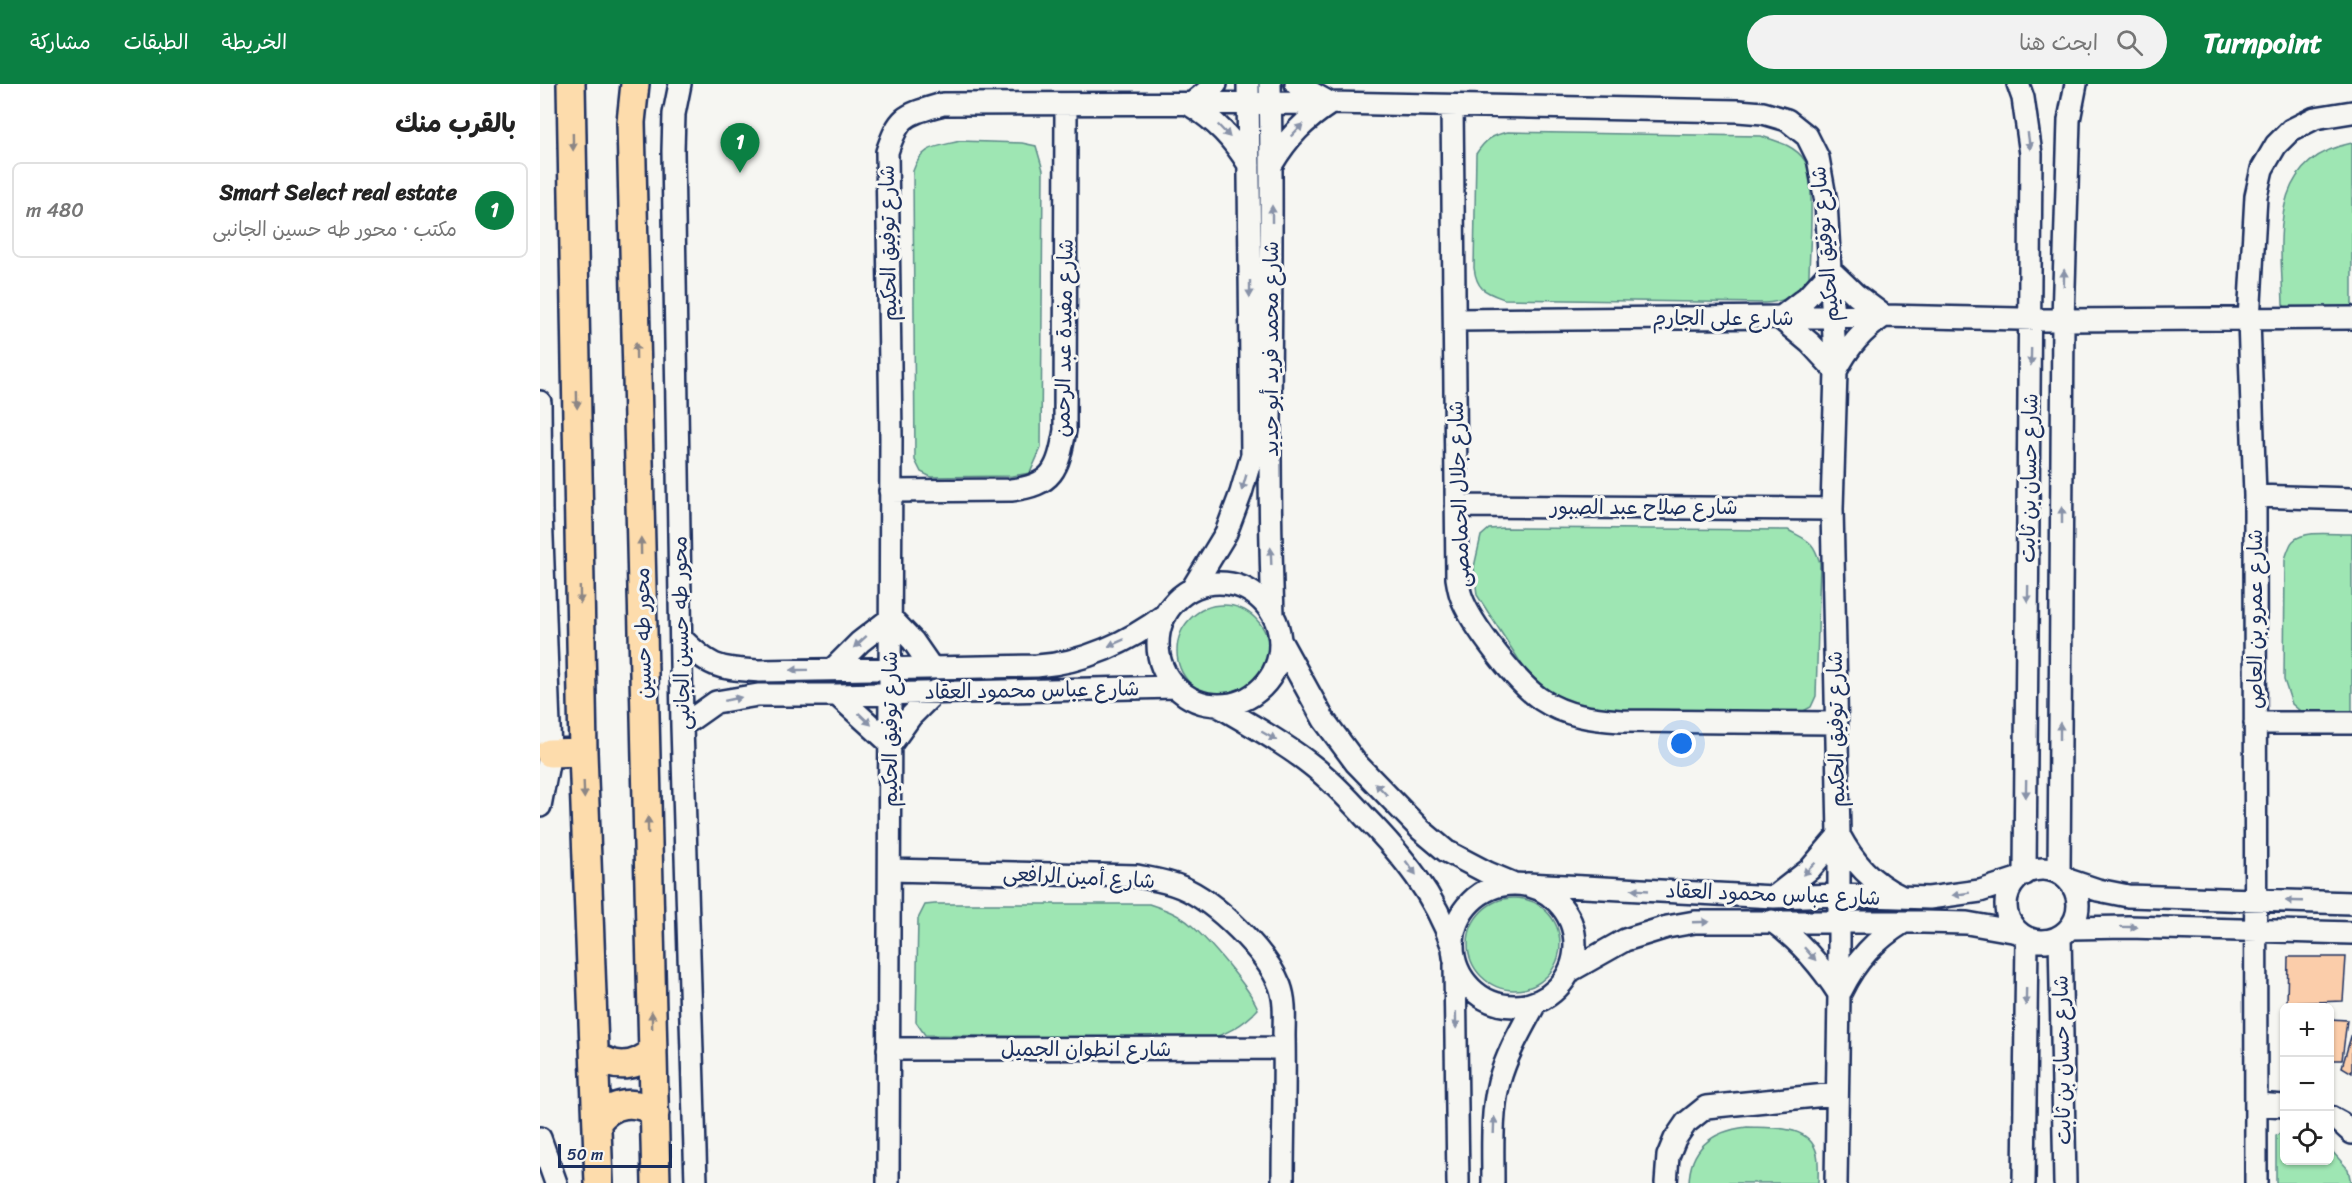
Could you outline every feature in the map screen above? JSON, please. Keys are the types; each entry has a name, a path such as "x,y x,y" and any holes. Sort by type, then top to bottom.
{"main road":[{"path":"571,84 583,752 599,1183"},
{"name":"محور طه حسين","path":"635,84 631,134 656,1183"},
{"path":"550,753 583,752"},
{"path":"596,1056 609,1064 624,1065 640,1061 653,1051"},
{"path":"598,1121 609,1109 624,1104 640,1105 655,1113"}],"street":[{"name":"محور طه حسين الجانبى","path":"680,84 674,114 673,151 682,726 696,1183"},
{"path":"1216,84 1190,105 1225,131 1250,166"},
{"path":"1296,84 1331,104"},
{"name":"شارع حسان بن ثابت","path":"2018,84 2023,98 2031,154 2031,319 2021,876"},
{"name":"شارع حسان بن ثابت","path":"2064,877 2063,320 2069,120 2076,84"},
{"name":"شارع توفيق الحكيم","path":"888,1183 891,618 887,152 896,127 906,118 917,111 943,104 1190,105 1248,94 1270,94 1331,104 1763,113 1788,120 1806,136 1818,158 1824,192 1831,271 1836,371 1832,509 1839,835 1836,1183"},
{"name":"شارع محمد فريد أبو حديد","path":"1192,589 1226,533 1241,493 1251,456 1248,94"},
{"name":"شارع محمد فريد أبو حديد","path":"1270,94 1272,165 1270,548 1273,614"},
{"path":"1272,165 1296,129 1331,104"},
{"name":"شارع مفيدة عبد الرحمن","path":"890,491 1030,488 1047,479 1055,468 1065,430 1066,105"},
{"name":"شارع جلال الحمامصى","path":"1452,106 1457,578 1461,597 1472,618 1509,669 1541,700 1565,712 1588,719 1621,722 1836,723"},
{"name":"شارع عمرو بن العاص","path":"2256,1183 2255,496 2249,320 2256,196 2262,169 2276,145 2291,130 2315,118 2352,112"},
{"path":"1831,271 1856,296 1884,316 1855,340 1836,371 1810,342 1780,318 1806,297 1831,271"},
{"name":"شارع على الجارم","path":"1456,320 1884,316 2063,320 2352,318"},
{"path":"540,402 541,511 550,753 540,806"},
{"path":"2255,496 2352,499"},
{"name":"شارع صلاح عبد الصبور","path":"1456,506 1832,509"},
{"path":"1207,584 1238,585 1264,602 1273,614 1281,642 1278,662 1269,680 1256,694 1238,703 1219,706 1202,704 1186,697 1174,687 1162,667 1158,644 1160,628 1166,614 1182,595 1192,589 1207,584"},
{"name":"شارع عباس محمود العقاد","path":"681,638 699,656 714,666 760,671 1062,664 1083,658 1145,630 1166,614"},
{"path":"834,669 860,642 891,618 913,641 931,667"},
{"name":"شارع عباس محمود العقاد","path":"1281,642 1324,720 1356,763 1421,830 1446,851 1488,873 1520,884 1774,897 1838,895 1902,898 1964,894 2021,876"},
{"name":"شارع عباس محمود العقاد","path":"682,726 716,702 758,694 837,695 1174,687"},
{"path":"837,695 891,744 911,716 936,692"},
{"path":"1219,706 1281,743 1332,782 1394,847 1414,872 1446,927 1454,955 1469,986 1480,995 1507,1006 1522,1006 1550,995 1570,971 1575,956 1576,940 1565,910 1542,889 1520,884 1496,886 1481,893 1469,903 1460,916 1454,932 1454,955 1458,1183"},
{"path":"2255,723 2352,723"},
{"path":"1774,897 1810,869 1839,835 1850,855 1864,873 1882,887 1902,898"},
{"name":"شارع أمين الرافعى","path":"890,870 1137,876 1161,880 1184,888 1218,911 1271,969 1280,987 1283,1001 1284,1048 1283,1183"},
{"path":"2352,903 2128,896 2105,892 2048,870 2036,870 2021,876 2007,896 2006,906 2008,915 2022,935 2038,942 2049,941 2065,933 2112,926 2352,933"},
{"path":"2064,877 2076,892 2078,901 2076,920 2065,933"},
{"path":"1772,921 1810,953 1839,994 1850,972 1865,952 1883,935 1904,922"},
{"name":"شارع عباس محمود العقاد","path":"1570,971 1625,940 1667,927 1695,922 1967,923 2022,935"},
{"name":"شارع حسان بن ثابت","path":"2064,1183 2065,933"},
{"name":"شارع حسان بن ثابت","path":"2022,935 2024,1183"},
{"path":"1493,1183 1494,1111 1499,1082 1509,1053 1536,1002"},
{"name":"شارع انطوان الجميل","path":"888,1049 1284,1048"},
{"path":"1666,1183 1668,1156 1675,1139 1686,1123 1706,1107 1836,1094"},
{"path":"2257,1104 2280,1106"},
{"path":"2334,1119 2352,1133"},
{"path":"540,1138 556,1183"}],"green space":[{"path":"1508,132 1761,136 1786,145 1797,151 1805,161 1808,170 1811,200 1809,277 1790,297 1764,303 1504,299 1492,294 1480,286 1474,268 1476,154 1489,139"},
{"path":"960,141 1022,143 1036,146 1043,170 1041,448 1030,473 1012,476 931,477 921,472 915,460 913,171 921,156 931,148"},
{"path":"2352,143 2352,316 2288,314 2283,304 2281,253 2285,205 2292,184 2305,166 2325,152"},
{"path":"1489,529 1788,530 1805,539 1812,545 1820,563 1816,696 1811,707 1796,715 1599,712 1544,689 1526,671 1477,595 1474,567 1481,536"},
{"path":"2313,534 2352,534 2352,716 2306,716 2292,704 2284,680 2285,559 2289,547 2299,537"},
{"path":"1223,605 1249,613 1261,625 1269,651 1261,677 1249,689 1223,697 1197,689 1185,677 1177,651 1185,625 1197,613"},
{"path":"1514,898 1531,902 1546,912 1556,927 1560,944 1556,961 1546,976 1531,986 1514,990 1497,986 1482,976 1472,961 1468,944 1472,927 1482,912 1497,902"},
{"path":"1149,904 1176,915 1198,932 1238,977 1258,1009 1233,1029 1219,1036 1204,1039 925,1035 916,1022 918,919 925,905"},
{"path":"1747,1127 1778,1128 1806,1137 1813,1144 1817,1154 1818,1183 1689,1183 1694,1160 1705,1143 1723,1132"},
{"path":"2280,1133 2280,1165 2334,1165 2334,1153 2348,1169 2351,1183 2276,1183 2276,1136"}],"building":[{"path":"2288,957 2346,957 2343,1001 2287,1003"},
{"path":"2334,1019 2347,1020 2342,1060 2334,1060"},
{"path":"2352,1033 2352,1073 2342,1067"}],"place":[{"name":"Smart Select real estate","path":"740,173"}]}
